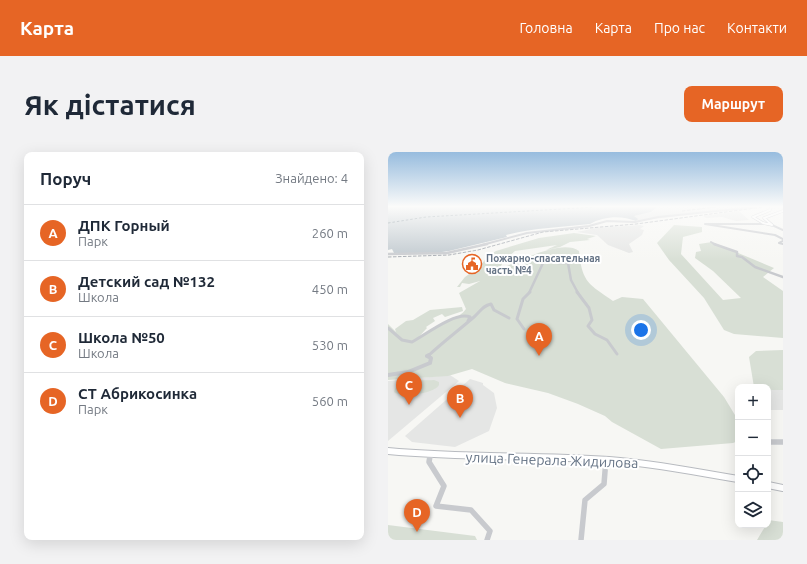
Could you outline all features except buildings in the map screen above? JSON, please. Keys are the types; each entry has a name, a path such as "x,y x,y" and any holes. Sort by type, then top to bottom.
{"main road":[{"name":"улица Генерала Жидилова","path":"388,451 430,456 606,460 646,464 735,479"},
{"path":"771,486 783,488"}],"street":[{"path":"388,254 447,253 530,232 592,225"},
{"path":"712,225 775,235 783,241"},
{"path":"772,225 783,230"},
{"path":"711,242 722,248 734,250 737,252 737,256 755,267 783,277"},
{"path":"524,329 517,319 522,299 529,294 543,263 551,258"},
{"path":"558,263 568,263 575,290 591,312 592,320 588,326 595,334 608,340 617,354"},
{"path":"388,375 408,372 430,363 432,358 427,356 476,316 483,306 489,303 495,311 509,318"},
{"path":"388,328 402,340 412,342 420,339 432,329 461,316 469,316 466,323"},
{"path":"771,442 783,442"},
{"path":"430,456 429,462 444,486 436,506 471,510 490,531 487,540"},
{"path":"581,540 585,500 604,484 606,460"}],"shaded area":[{"path":"388,225 578,225 526,231 506,235 507,237 435,253 394,253 392,249 388,250"},
{"path":"640,225 644,226 640,229 644,230 642,235 629,244 633,252 629,253 608,245 597,235 577,232 596,228"},
{"path":"674,225 702,227 702,232 683,237 681,254 723,300 741,298 713,271 695,258 696,252 701,251 699,244 712,242 774,268 763,277 783,291 783,338 734,334 724,330 704,298 669,260 657,243"},
{"path":"574,233 596,236 587,239 590,240 570,242 560,247 546,250 557,245 515,251 507,258 497,262 504,261 499,269 551,249 561,247 579,251 582,270 588,282 613,301 622,297 643,299 724,397 735,415 735,442 661,449 612,422 605,416 578,404 548,393 505,383 472,369 448,376 388,380 388,324 396,332 395,329 406,321 413,320 430,310 462,307 463,311 445,317 442,314 433,318 435,321 426,327 427,328 415,341 434,328 459,315 466,309 459,293 480,281 469,284 462,283 460,287 457,287 465,277 479,267 489,255 496,251 539,238"},
{"path":"783,350 783,390 771,390 771,384 754,384 749,357 756,351"},
{"path":"450,375 459,381 388,441 388,381"},
{"path":"470,379 483,383 483,385 494,393 497,408 489,431 455,447 412,442 405,436"},
{"path":"434,380 439,382 439,385 431,391 410,395 403,395 394,392 400,384 405,382"},
{"path":"783,389 783,410 771,410 771,390"},
{"path":"771,520 783,522 783,540 757,540 764,528 771,528"},
{"path":"388,525 475,536 477,540 388,540"}],"railway":[{"path":"388,257 449,255 478,250 543,232 623,225"}],"place":[{"name":"Пожарно-спасательная часть №4","path":"472,264"},
{"name":"ДПК Горный","path":"539,356"},
{"name":"Школа №50","path":"409,405"},
{"name":"Детский сад №132","path":"460,418"},
{"name":"СТ Абрикосинка","path":"417,532"}]}
